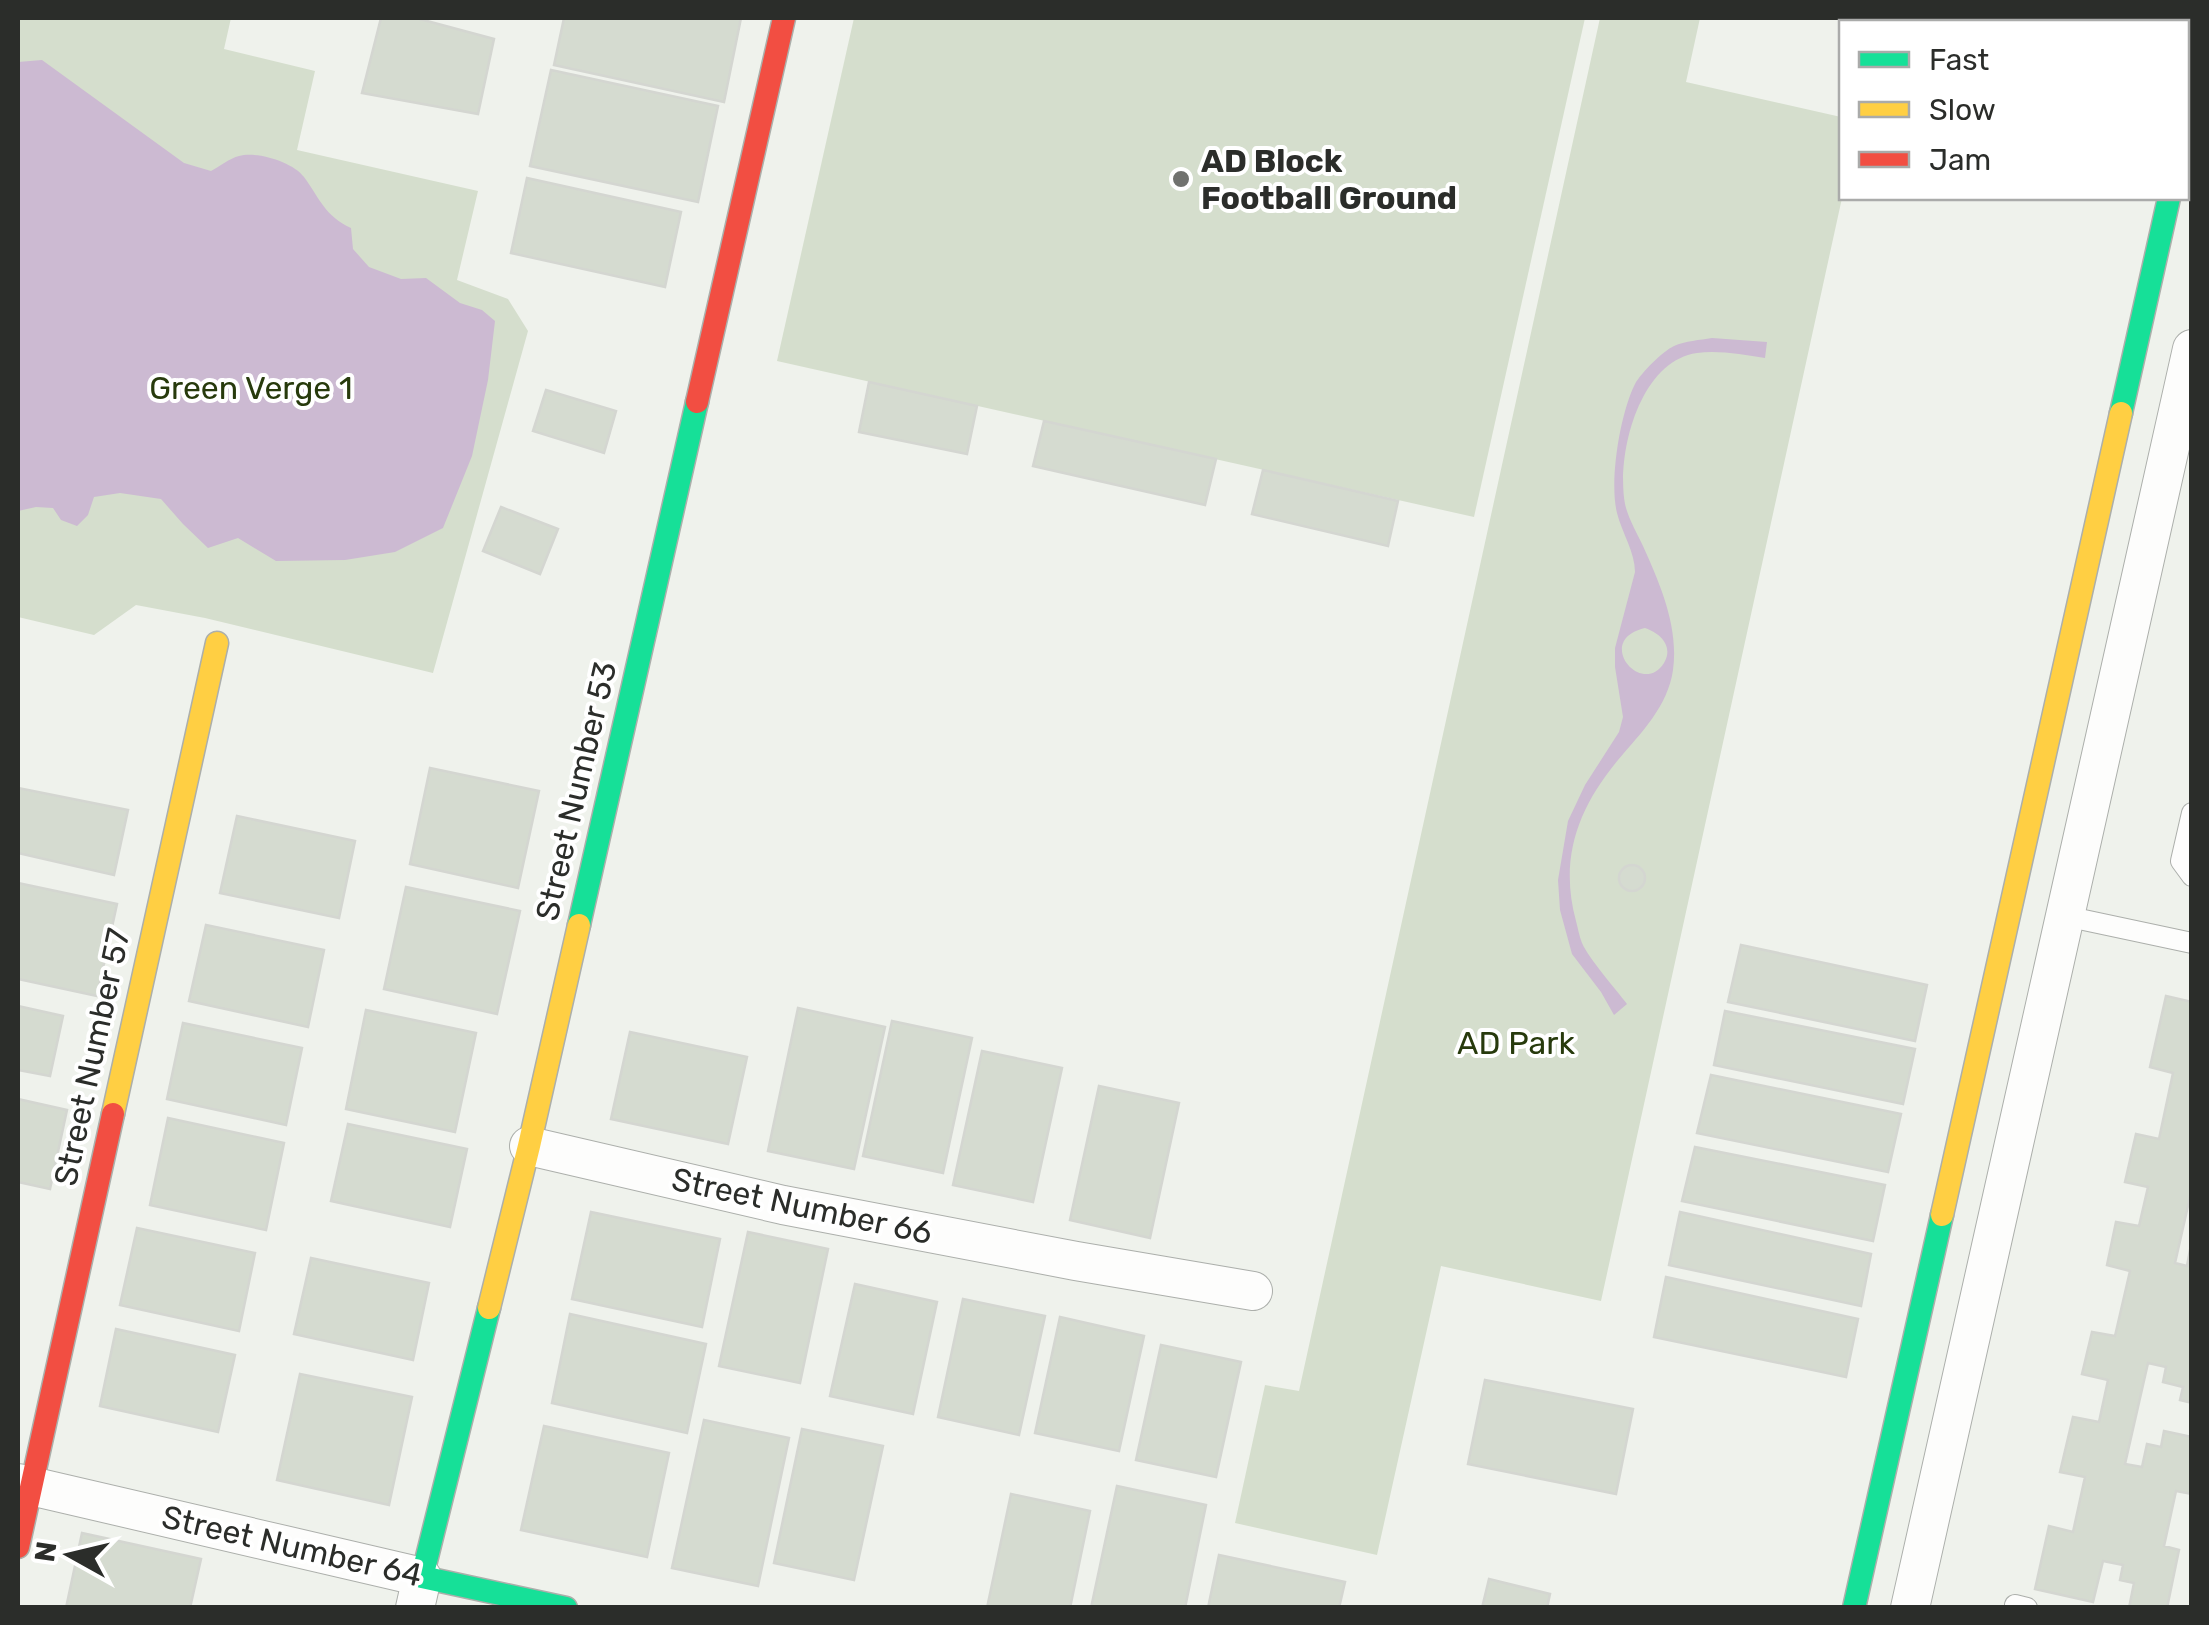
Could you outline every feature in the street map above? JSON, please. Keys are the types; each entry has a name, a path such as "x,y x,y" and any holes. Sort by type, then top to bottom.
{"street":[{"name":"Street Number 53","path":"419,1592 528,1146 784,18"},
{"path":"1854,1608 2169,200"},
{"path":"1910,1608 2192,348"},
{"name":"Street Number 57","path":"18,1547 24,1485 216,642"},
{"name":"Street Number 66","path":"528,1146 783,1205 1254,1291"},
{"name":"Street Number 64","path":"24,1485 419,1592 566,1608"}],"lane":[{"path":"2192,814 2182,861 2192,876"},
{"path":"2066,916 2192,943"}],"green space":[{"name":"Green Verge 1","path":"18,18 231,18 224,49 315,71 297,150 478,191 457,280 508,299 528,331 433,673 136,605 94,635 18,617"},
{"name":"AD Block Football Ground","path":"854,18 1585,18 1474,517 777,361"},
{"name":"AD Park","path":"1600,18 1700,18 1686,82 1839,117 1842,200 1601,1301 1441,1266 1377,1555 1235,1523 1265,1385 1299,1391"}],"shaded area":[{"name":"Green Verge 1","path":"42,60 184,163 211,171 236,157 255,155 292,167 329,212 351,228 353,249 369,267 401,279 426,278 460,303 482,310 495,321 488,380 472,456 443,528 395,552 345,560 276,561 238,538 208,548 161,499 120,493 94,497 88,515 77,526 61,520 53,508 18,511 18,62"},
{"path":"1712,338 1767,342 1765,358 1705,352 1677,360 1646,391 1624,461 1625,504 1662,591 1671,622 1674,654 1666,695 1592,797 1571,855 1571,898 1581,940 1627,1004 1614,1015 1572,954 1560,910 1558,880 1568,821 1585,785 1619,732 1623,717 1615,648 1635,572 1615,500 1617,448 1630,397 1642,374 1674,346","holes":["1645,628 1664,641 1667,657 1655,672 1644,674 1627,663 1622,654 1623,643 1630,634"]}],"building":[{"path":"381,18 416,18 494,39 478,114 362,93"},
{"path":"564,18 741,18 724,102 554,65"},
{"path":"1988,18 2164,18 2164,20"},
{"path":"551,70 718,106 698,202 530,166"},
{"path":"527,178 681,212 665,287 511,253"},
{"path":"869,382 977,406 967,454 859,432"},
{"path":"546,390 616,411 604,453 533,431"},
{"path":"1044,421 1216,459 1205,505 1033,466"},
{"path":"1263,470 1398,501 1388,546 1252,514"},
{"path":"501,507 558,529 540,574 483,551"},
{"path":"430,768 539,791 518,888 410,864"},
{"path":"18,788 128,810 114,875 18,853"},
{"path":"237,816 355,841 339,918 220,893"},
{"path":"1632,865 1641,869 1645,878 1641,887 1632,891 1623,887 1619,878 1623,869"},
{"path":"18,883 117,904 97,996 18,979"},
{"path":"406,887 520,911 497,1014 384,989"},
{"path":"206,925 324,950 308,1027 189,1001"},
{"path":"1741,945 1927,985 1915,1041 1728,1002"},
{"path":"2166,996 2192,1002 2192,1188 2175,1263 2187,1266 2192,1250 2192,1403 2180,1400 2183,1387 2163,1382 2166,1367 2148,1363 2125,1464 2142,1467 2147,1444 2161,1447 2164,1431 2192,1437 2192,1494 2176,1491 2164,1546 2179,1550 2167,1608 2129,1608 2134,1583 2120,1580 2123,1565 2103,1561 2093,1602 2035,1589 2049,1526 2073,1532 2085,1477 2060,1472 2073,1417 2099,1422 2108,1380 2082,1374 2092,1332 2115,1336 2130,1271 2107,1265 2116,1222 2139,1226 2148,1187 2125,1182 2136,1134 2159,1139 2173,1073 2150,1067"},
{"path":"18,1006 63,1016 50,1076 18,1070"},
{"path":"798,1008 885,1027 854,1169 768,1151"},
{"path":"366,1010 476,1033 455,1132 346,1109"},
{"path":"1725,1011 1915,1049 1903,1104 1714,1065"},
{"path":"892,1021 972,1038 943,1173 863,1156"},
{"path":"183,1023 302,1048 286,1125 167,1099"},
{"path":"630,1032 747,1057 728,1144 611,1119"},
{"path":"982,1051 1062,1068 1033,1202 953,1185"},
{"path":"1711,1075 1901,1114 1888,1172 1697,1133"},
{"path":"1099,1086 1179,1103 1150,1238 1070,1220"},
{"path":"18,1099 67,1110 50,1189 18,1182"},
{"path":"168,1118 284,1143 266,1230 150,1205"},
{"path":"348,1124 467,1149 450,1227 331,1201"},
{"path":"1695,1147 1885,1185 1873,1241 1682,1201"},
{"path":"591,1212 720,1239 702,1327 572,1299"},
{"path":"1680,1212 1871,1254 1861,1306 1669,1265"},
{"path":"137,1228 255,1253 239,1331 120,1305"},
{"path":"748,1232 828,1249 800,1383 719,1366"},
{"path":"311,1258 429,1283 413,1360 294,1334"},
{"path":"1666,1277 1858,1319 1846,1377 1654,1337"},
{"path":"855,1284 937,1302 913,1414 830,1396"},
{"path":"963,1299 1045,1316 1019,1435 938,1417"},
{"path":"570,1314 706,1344 687,1433 552,1403"},
{"path":"1060,1317 1144,1336 1119,1451 1035,1433"},
{"path":"116,1329 235,1355 218,1432 100,1406"},
{"path":"1161,1345 1241,1362 1216,1477 1136,1460"},
{"path":"300,1374 412,1397 389,1505 277,1480"},
{"path":"1485,1380 1633,1409 1616,1494 1468,1464"},
{"path":"704,1420 789,1438 758,1586 672,1568"},
{"path":"544,1426 669,1453 647,1557 521,1530"},
{"path":"802,1429 883,1446 854,1580 774,1563"},
{"path":"1117,1486 1206,1505 1185,1608 1091,1608"},
{"path":"1011,1494 1090,1511 1070,1608 987,1608"},
{"path":"82,1533 201,1559 190,1608 66,1608"},
{"path":"1219,1555 1345,1582 1339,1608 1208,1608"},
{"path":"1489,1579 1550,1594 1547,1608 1482,1608"}],"traffic: fast":[{"path":"2121,413 2169,200"},
{"path":"579,925 697,402"},
{"path":"1854,1608 1942,1215"},
{"path":"489,1308 422,1577 566,1608"}],"traffic: slow":[{"path":"1942,1215 2121,413"},
{"path":"113,1114 217,643"},
{"path":"489,1308 579,925"}],"traffic: jam":[{"path":"697,402 784,18"},
{"path":"18,1547 113,1114"}],"place":[{"name":"AD Block Football Ground","path":"1181,179"}]}
